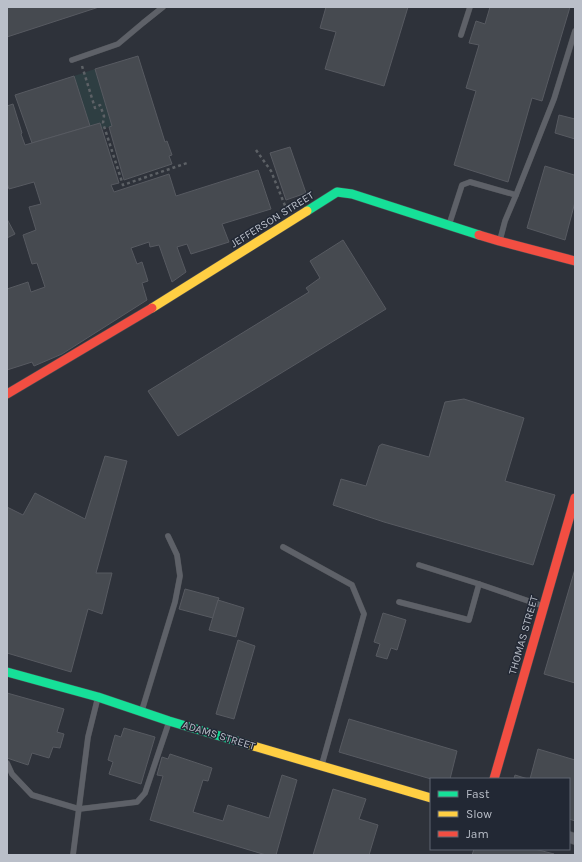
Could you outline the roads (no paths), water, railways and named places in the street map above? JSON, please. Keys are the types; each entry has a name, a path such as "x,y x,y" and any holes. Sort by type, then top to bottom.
{"street":[{"name":"JEFFERSON STREET","path":"7,394 150,310 337,192 352,194 499,241 575,261"},
{"name":"THOMAS STREET","path":"494,778 575,498"},
{"name":"ADAMS STREET","path":"7,672 98,697 169,721 430,798"}],"lane":[{"path":"72,60 118,44 163,7"},
{"path":"461,35 470,7"},
{"path":"499,241 505,221 554,99 575,31"},
{"path":"449,225 462,185 470,182 516,195"},
{"path":"142,712 175,602 180,576 177,555 168,536"},
{"path":"283,547 352,585 364,614 322,766"},
{"path":"419,565 544,606"},
{"path":"399,602 469,620 479,584"},
{"path":"73,855 88,737 98,697"},
{"path":"7,763 12,774 32,795 79,809 137,802 145,793 169,721"}]}
